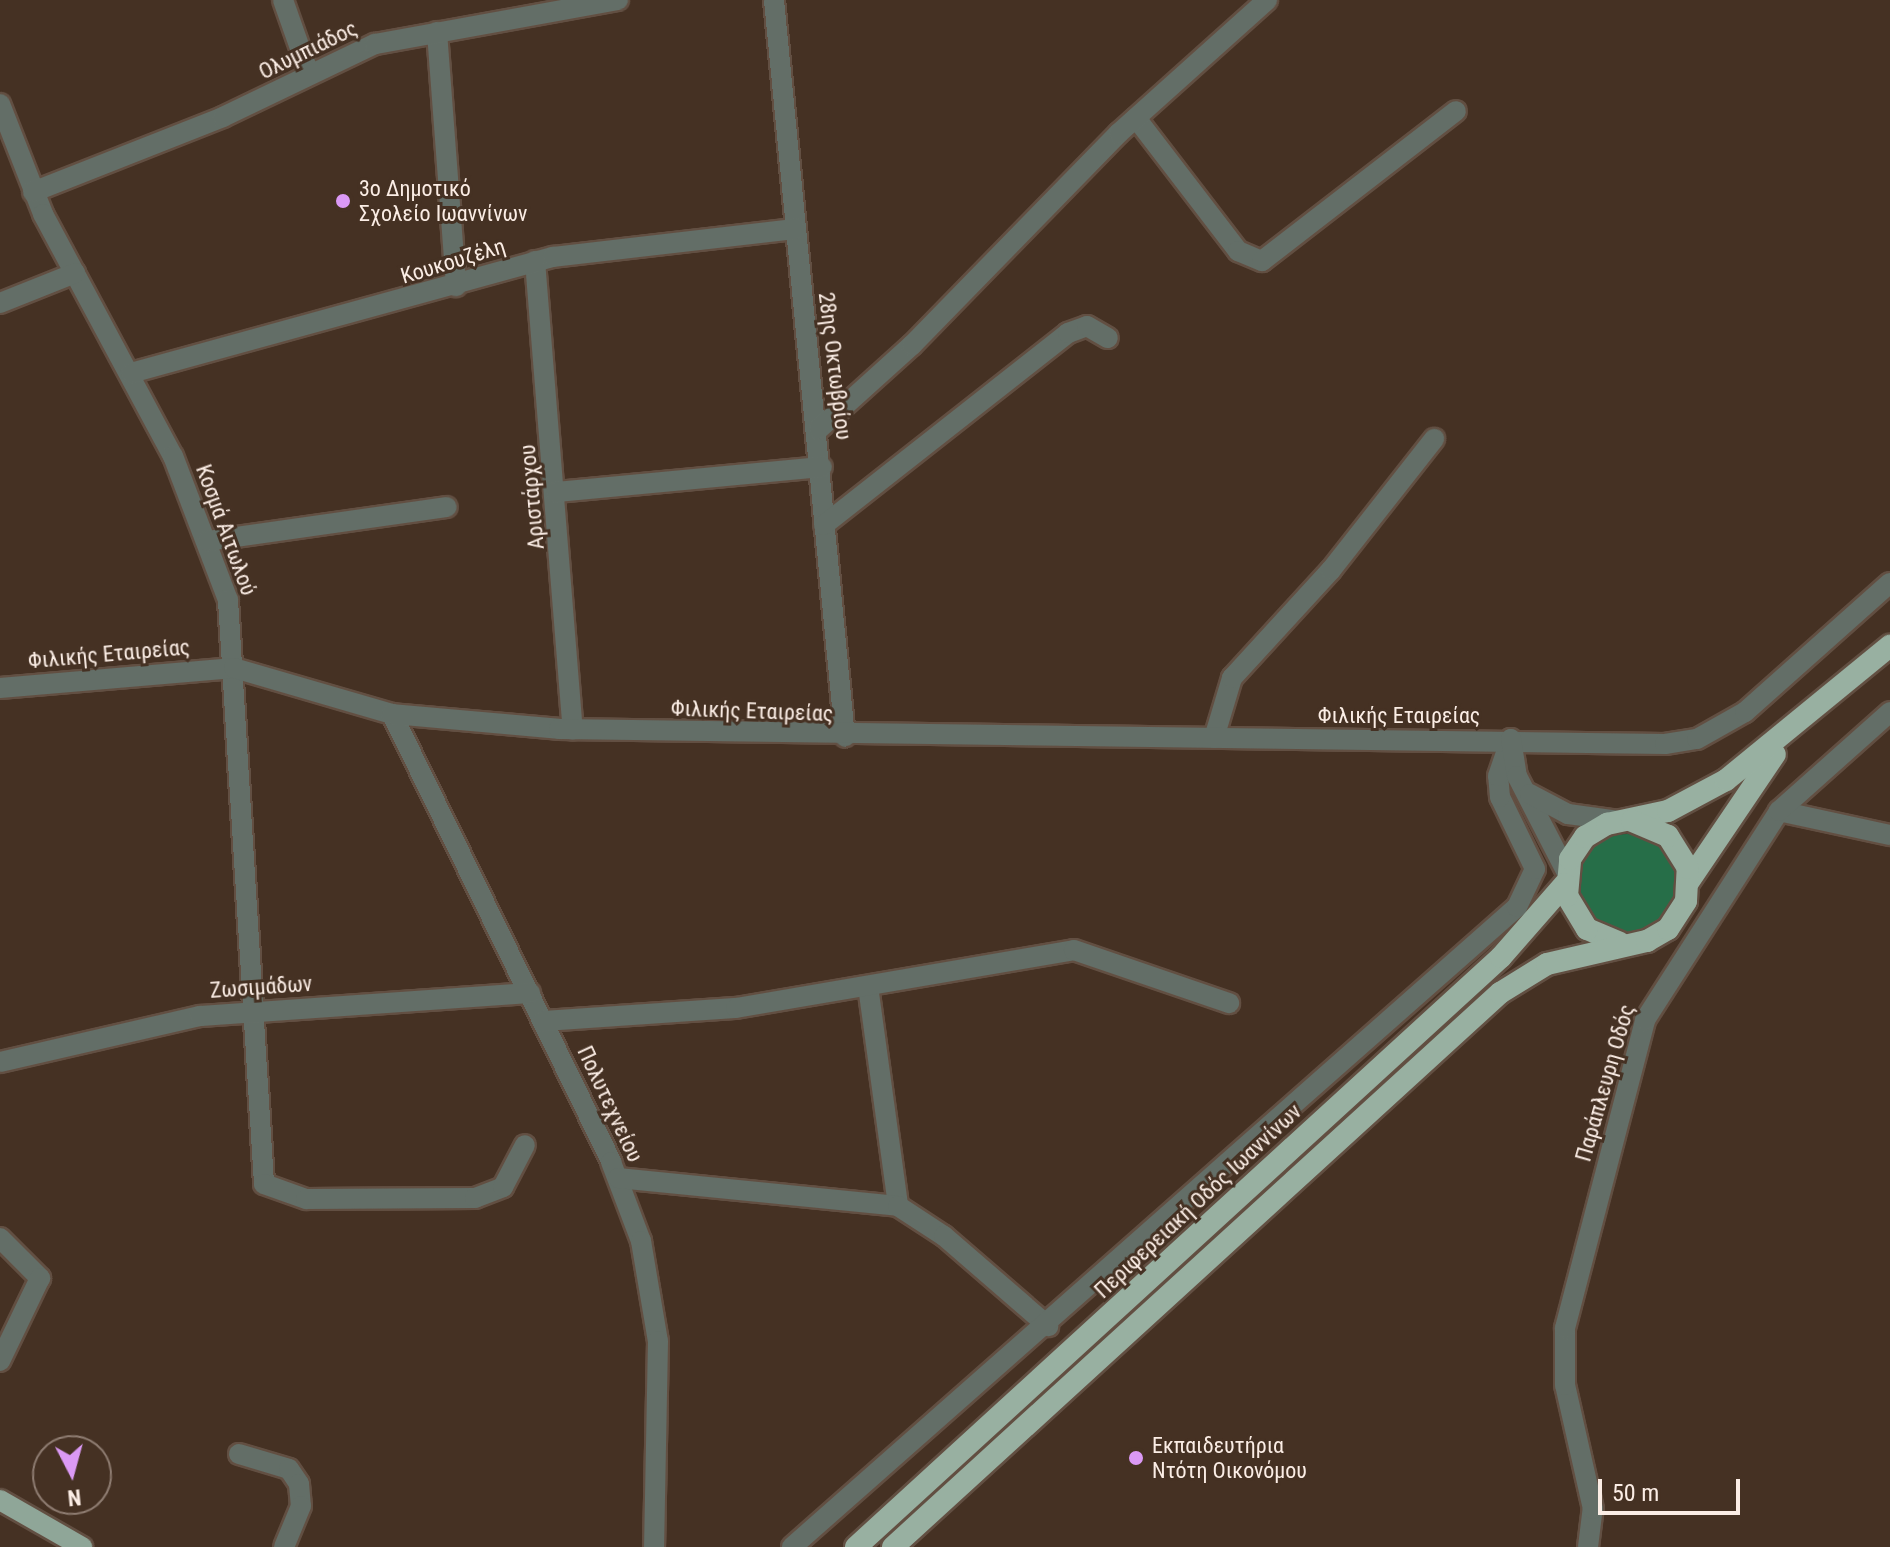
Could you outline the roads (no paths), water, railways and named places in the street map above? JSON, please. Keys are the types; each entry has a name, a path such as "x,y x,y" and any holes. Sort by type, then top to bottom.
{"highway":[{"name":"Περιφερειακή Οδός Ιωαννίνων","path":"856,1547 1501,957 1566,877 1585,837 1696,798 1790,734 1890,646"},
{"name":"Περιφερειακή Οδός Ιωαννίνων","path":"1676,920 1689,881 1790,734"},
{"path":"1626,821 1676,845 1689,881"},
{"path":"1566,877 1587,929 1622,944"},
{"path":"893,1547 1500,993 1547,964 1658,936 1676,920"}],"main road":[{"path":"0,1500 82,1547"}],"street":[{"path":"283,0 309,74"},
{"name":"Ολυμπιάδος","path":"33,192 223,117 375,44 437,32 525,8 618,0"},
{"name":"28ης Οκτωβρίου","path":"774,0 795,229 819,429 824,525 845,737"},
{"path":"819,429 1136,118 1267,0"},
{"path":"437,32 456,286"},
{"name":"Κοσμά Αιτωλού","path":"0,104 33,192 131,373 208,541 228,600 234,668 240,859 256,1012 261,1177 269,1191 306,1199 493,1195 525,1145"},
{"path":"1136,118 1238,251 1262,261 1456,111"},
{"name":"Κουκουζέλη","path":"131,373 456,286 535,261 795,229"},
{"name":"Αριστάρχου","path":"535,261 573,729"},
{"path":"0,303 75,273"},
{"path":"824,525 1068,333 1087,326 1108,338"},
{"path":"1214,738 1232,678 1331,570 1434,439"},
{"path":"556,492 822,467"},
{"path":"208,541 447,507"},
{"path":"1511,739 1697,739 1745,712 1890,583"},
{"name":"Φιλικής Εταιρείας","path":"0,688 234,668 392,714 573,729 845,737 1511,739"},
{"name":"Παράπλευρη Οδός","path":"1588,1547 1593,1509 1565,1385 1565,1328 1645,1020 1779,811 1890,712"},
{"name":"Πολυτεχνείου","path":"392,714 618,1178 656,1312 657,1543"},
{"path":"1511,739 1527,792 1566,877"},
{"path":"792,1547 1048,1326 1517,907 1535,869 1500,797 1498,776 1511,739"},
{"path":"1527,792 1568,814 1626,821"},
{"path":"1779,811 1890,835"},
{"path":"1676,920 1698,938"},
{"path":"543,1021 652,1017 868,986 1074,950 1229,1003"},
{"path":"868,986 898,1206"},
{"name":"Ζωσιμάδων","path":"0,1062 126,1030 256,1012 530,993"},
{"path":"618,1178 898,1206 944,1236 1048,1326"},
{"path":"0,1238 40,1278 0,1361"},
{"path":"239,1454 289,1469 299,1484 301,1506 284,1547"}],"place":[{"name":"3ο Δημοτικό Σχολείο Ιωαννίνων","path":"343,201"},
{"name":"Εκπαιδευτήρια Ντότη Οικονόμου","path":"1136,1458"}]}
